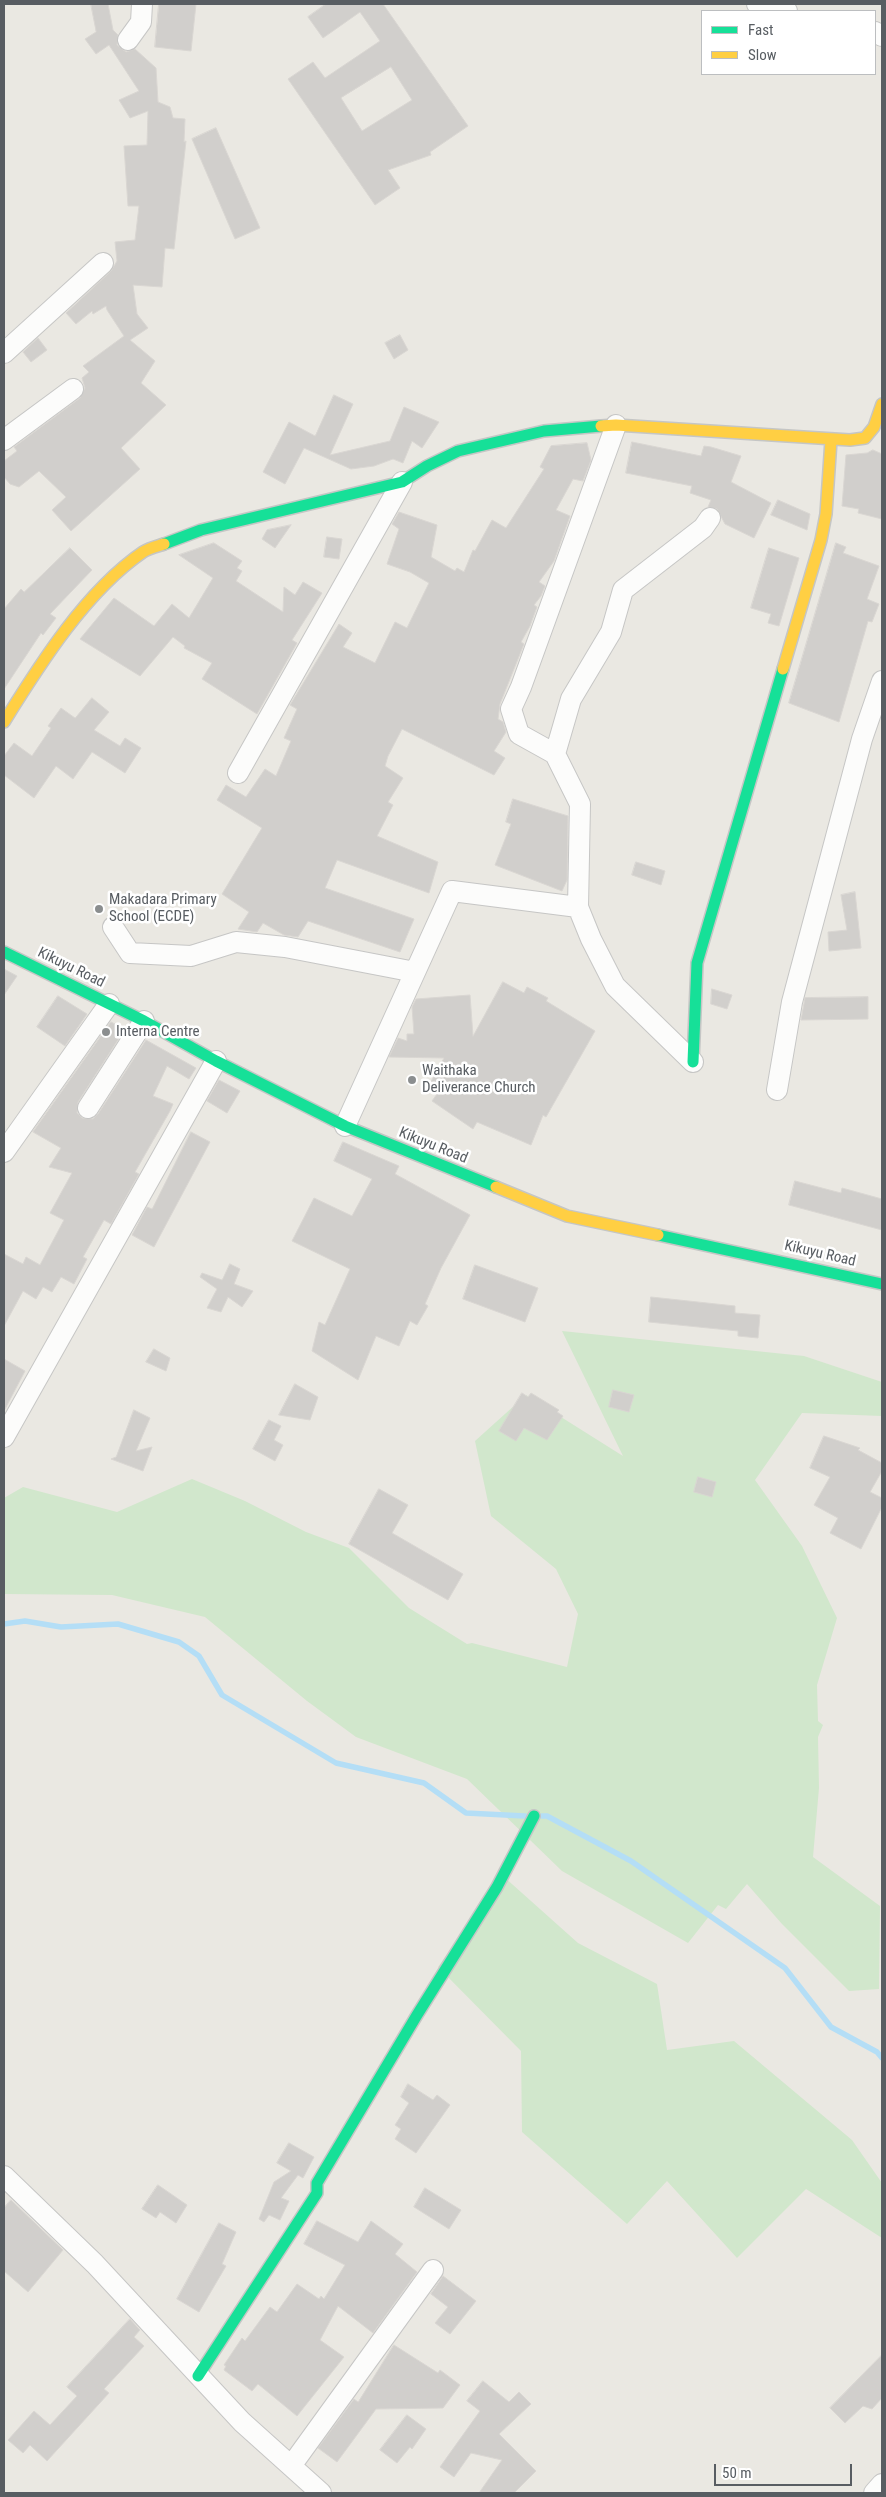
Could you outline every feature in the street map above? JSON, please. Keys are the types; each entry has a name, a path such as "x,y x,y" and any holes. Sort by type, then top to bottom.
{"street":[{"path":"128,40 140,22 142,4"},
{"path":"758,4 783,10"},
{"path":"4,353 103,263"},
{"path":"4,440 73,390"},
{"path":"4,722 37,669 79,614 103,587 144,551 201,530 402,482 427,466 458,452 544,431 616,425 831,440 865,438 874,427 882,404"},
{"path":"616,425 521,687 511,709 518,734 555,754 580,804 578,907 591,939 616,986 693,1062"},
{"path":"693,1062 697,963 821,540 826,514 831,440"},
{"path":"238,773 402,482"},
{"path":"555,754 571,699 610,632 623,590 703,528 710,518"},
{"path":"777,1090 792,1002 862,740 882,681"},
{"path":"345,1126 452,892 578,907"},
{"path":"112,927 130,952 191,956 236,942 285,947 416,972"},
{"name":"Kikuyu Road","path":"4,952 144,1021 216,1061 345,1126 567,1216 882,1284"},
{"path":"4,1152 109,1004"},
{"path":"88,1108 144,1021"},
{"path":"4,1437 216,1061"},
{"path":"198,2376 317,2193 317,2183 417,2015 497,1887 534,1816"},
{"path":"4,2176 95,2264 242,2422 320,2493"},
{"path":"291,2466 433,2270"},
{"path":"874,2493 882,2484"}],"green space":[{"path":"562,1331 804,1356 882,1382 882,1416 802,1413 755,1480 802,1546 837,1618 817,1685 818,1721 823,1725 818,1737 819,1788 813,1857 880,1906 879,1989 849,1991 782,1924 747,1884 726,1909 718,1905 688,1943 562,1871 467,1779 356,1737 307,1701 205,1617 112,1595 4,1594 4,1498 23,1487 117,1512 192,1479 245,1501 306,1532 349,1548 409,1608 467,1644 472,1643 567,1667 578,1614 556,1569 491,1516 475,1441 526,1395 623,1456"},
{"path":"503,1876 578,1943 657,1984 667,2050 734,2041 852,2140 882,2183 882,2238 806,2189 737,2258 667,2181 627,2224 522,2132 521,2051 438,1967"}],"building":[{"path":"91,4 108,4 113,30 118,35 117,45 126,52 135,49 156,68 158,102 170,107 173,118 185,119 184,142 186,141 174,249 165,248 162,287 133,285 137,314 148,328 130,340 155,361 141,383 166,405 121,448 140,469 71,531 52,510 66,497 39,471 19,487 10,484 4,477 4,461 17,451 14,447 80,398 85,388 82,378 89,372 83,366 124,336 106,306 93,314 92,311 76,324 66,313 111,271 117,261 115,242 135,240 139,206 128,206 124,146 147,145 148,111 130,118 119,100 139,91 109,45 96,54 85,39 96,32"},
{"path":"159,4 196,4 191,51 155,47"},
{"path":"326,4 383,4 468,126 430,152 431,155 388,170 400,188 375,205 288,79 313,62 325,78 380,41 360,12 323,38 308,17","holes":["391,67 412,100 362,131 341,98"]},
{"path":"216,128 260,228 235,239 192,139"},
{"path":"400,335 408,350 394,359 385,343"},
{"path":"38,338 47,350 31,362 23,352"},
{"path":"334,395 353,404 330,455 390,441 404,407 439,422 422,448 412,441 403,463 393,459 374,466 351,469 304,448 285,484 263,472 289,422 315,436"},
{"path":"632,442 701,456 704,446 741,456 731,482 771,503 754,538 725,524 717,509 708,507 711,500 690,493 692,486 626,473"},
{"path":"587,443 591,460 583,481 573,479 556,510 570,516 554,561 539,582 545,586 541,596 534,605 537,607 530,626 521,642 524,644 500,704 498,719 503,722 506,732 494,751 505,758 494,775 402,729 388,756 385,766 403,778 388,802 393,805 377,836 438,862 429,893 337,860 325,888 414,919 400,952 308,921 298,937 284,935 263,923 257,932 238,929 249,912 222,894 262,828 217,800 226,785 246,797 265,769 276,776 291,741 284,738 297,709 290,705 339,624 352,633 343,647 375,663 395,622 407,628 429,583 410,572 387,564 399,529 392,524 399,512 437,525 431,557 455,571 457,568 464,572 473,550 475,551 492,520 506,528 544,469 540,467 551,446"},
{"path":"873,450 882,454 882,519 858,513 859,509 842,506 846,455 867,453"},
{"path":"778,500 810,514 807,530 771,515"},
{"path":"291,525 275,548 262,539 267,530"},
{"path":"327,537 342,539 339,559 324,557"},
{"path":"214,543 242,561 237,568 242,571 236,581 283,612 284,587 295,595 303,582 322,593 292,640 297,643 257,714 202,679 212,663 184,648 185,646 173,637 140,676 80,639 114,598 154,626 172,604 189,618 213,578 179,555"},
{"path":"836,543 846,547 843,553 879,566 867,599 879,604 872,622 868,621 839,722 789,703"},
{"path":"70,548 92,570 50,614 56,618 43,635 41,633 4,689 4,609 21,589 24,592"},
{"path":"769,548 799,558 779,626 768,623 771,614 751,608"},
{"path":"92,698 109,712 94,730 120,746 125,738 141,748 125,773 92,752 73,779 56,766 34,798 4,775 4,756 14,743 32,756 51,728 48,726 61,708 75,718"},
{"path":"513,799 568,816 567,880 562,891 495,865 511,824 506,822"},
{"path":"636,862 665,871 661,885 632,875"},
{"path":"855,892 861,948 829,951 828,932 847,930 841,895"},
{"path":"4,969 17,976 4,995"},
{"path":"503,982 524,993 527,987 548,998 546,1001 595,1031 546,1117 543,1115 531,1145 477,1122 473,1129 432,1101 437,1094 427,1089 444,1058 389,1057 398,1038 407,1041 407,1034 414,1034 412,1007 416,999 470,995 473,1036"},
{"path":"712,989 732,995 727,1009 711,1004"},
{"path":"58,996 87,1014 65,1046 37,1027"},
{"path":"868,997 868,1019 801,1020 805,998"},
{"path":"111,1022 125,1029 78,1102 77,1113 82,1118 93,1119 98,1114 146,1040 196,1068 189,1079 167,1066 153,1096 173,1104 135,1172 139,1174 111,1224 104,1220 83,1257 87,1259 74,1284 61,1277 52,1292 43,1287 36,1299 23,1291 4,1326 4,1254 23,1264 26,1257 40,1265 64,1220 50,1213 72,1173 49,1167 61,1148 33,1132"},
{"path":"219,1080 240,1091 227,1113 207,1101"},
{"path":"191,1132 210,1142 154,1247 132,1235 147,1207 152,1209"},
{"path":"343,1142 399,1166 395,1174 470,1215 441,1268 425,1304 428,1306 417,1325 410,1321 399,1346 376,1336 358,1380 312,1351 319,1322 325,1325 350,1269 292,1241 314,1198 352,1216 372,1179 334,1161"},
{"path":"795,1181 841,1193 842,1188 882,1199 882,1230 789,1205"},
{"path":"230,1264 240,1269 234,1284 253,1291 242,1307 228,1297 221,1312 207,1308 217,1289 200,1277 202,1273 222,1280"},
{"path":"475,1265 538,1288 525,1322 463,1299"},
{"path":"651,1297 735,1306 735,1313 760,1315 758,1338 738,1336 738,1331 649,1322"},
{"path":"154,1349 170,1358 166,1371 146,1362"},
{"path":"4,1359 25,1371 4,1411"},
{"path":"295,1384 318,1397 310,1420 279,1415"},
{"path":"613,1390 634,1395 629,1412 609,1407"},
{"path":"522,1393 528,1397 531,1393 559,1410 557,1412 563,1416 547,1440 524,1428 516,1441 499,1431"},
{"path":"134,1410 150,1418 136,1451 152,1447 143,1471 111,1459 116,1457"},
{"path":"269,1420 281,1426 274,1440 283,1445 275,1461 253,1449"},
{"path":"824,1436 860,1448 858,1450 882,1463 882,1471 870,1492 882,1498 882,1507 861,1549 830,1533 838,1518 814,1505 830,1477 810,1468"},
{"path":"698,1477 716,1482 712,1497 694,1492"},
{"path":"379,1489 408,1505 392,1533 463,1574 448,1600 349,1544"},
{"path":"408,2084 433,2100 437,2095 450,2105 416,2153 395,2139 401,2129 395,2125 409,2103 401,2097"},
{"path":"289,2143 314,2157 303,2178 298,2175 281,2198 289,2201 280,2220 269,2215 264,2222 259,2219 274,2182 291,2171 277,2163"},
{"path":"158,2185 187,2205 176,2223 160,2212 156,2218 142,2209"},
{"path":"425,2188 461,2210 449,2229 414,2207"},
{"path":"11,2200 63,2250 28,2292 4,2271 4,2208"},
{"path":"317,2221 358,2242 371,2221 403,2244 395,2254 417,2272 373,2333 338,2306 320,2340 344,2357 297,2416 258,2384 252,2391 224,2370 226,2366 224,2365 242,2338 245,2341 270,2307 277,2312 297,2284 319,2299 321,2296 324,2299 345,2265 304,2244"},
{"path":"219,2223 236,2232 222,2264 226,2266 199,2312 177,2299"},
{"path":"443,2276 476,2301 450,2334 435,2323 448,2307 431,2294"},
{"path":"130,2319 140,2330 134,2337 144,2346 104,2389 109,2393 47,2461 30,2445 23,2453 8,2440 34,2411 50,2425 77,2396 67,2387"},
{"path":"394,2345 438,2373 440,2370 460,2385 443,2408 376,2409 337,2462 318,2448 354,2399 358,2402"},
{"path":"882,2355 882,2398 872,2409 863,2406 845,2423 830,2408"},
{"path":"483,2381 509,2402 519,2392 531,2404 499,2434 536,2471 514,2493 479,2493 502,2460 471,2453 454,2477 440,2467 480,2411 467,2401"},
{"path":"407,2415 426,2429 412,2449 410,2447 397,2463 380,2450"}],"waterway":[{"path":"4,1624 25,1621 61,1627 118,1624 179,1642 199,1656 222,1695 336,1763 424,1783 466,1813 525,1816"},
{"path":"542,1816 547,1816 631,1861 785,1968 831,2027 877,2052 882,2058"}],"traffic: fast":[{"path":"164,544 201,530 402,482 427,466 458,451 544,431 601,426"},
{"path":"693,1062 697,963 783,669"},
{"path":"4,952 144,1021 216,1061 345,1126 496,1187"},
{"path":"658,1235 882,1284"},
{"path":"198,2376 317,2193 317,2183 417,2015 497,1887 534,1816"}],"traffic: slow":[{"path":"601,426 616,425 850,440 865,438 874,427 882,404"},
{"path":"783,669 821,540 826,514 831,440"},
{"path":"4,722 33,676 83,608 122,568 145,551 164,544"},
{"path":"496,1187 567,1216 658,1235"}],"place":[{"name":"Makadara Primary School (ECDE)","path":"99,909"},
{"name":"Interna Centre","path":"106,1032"},
{"name":"Waithaka Deliverance Church","path":"412,1080"}]}
